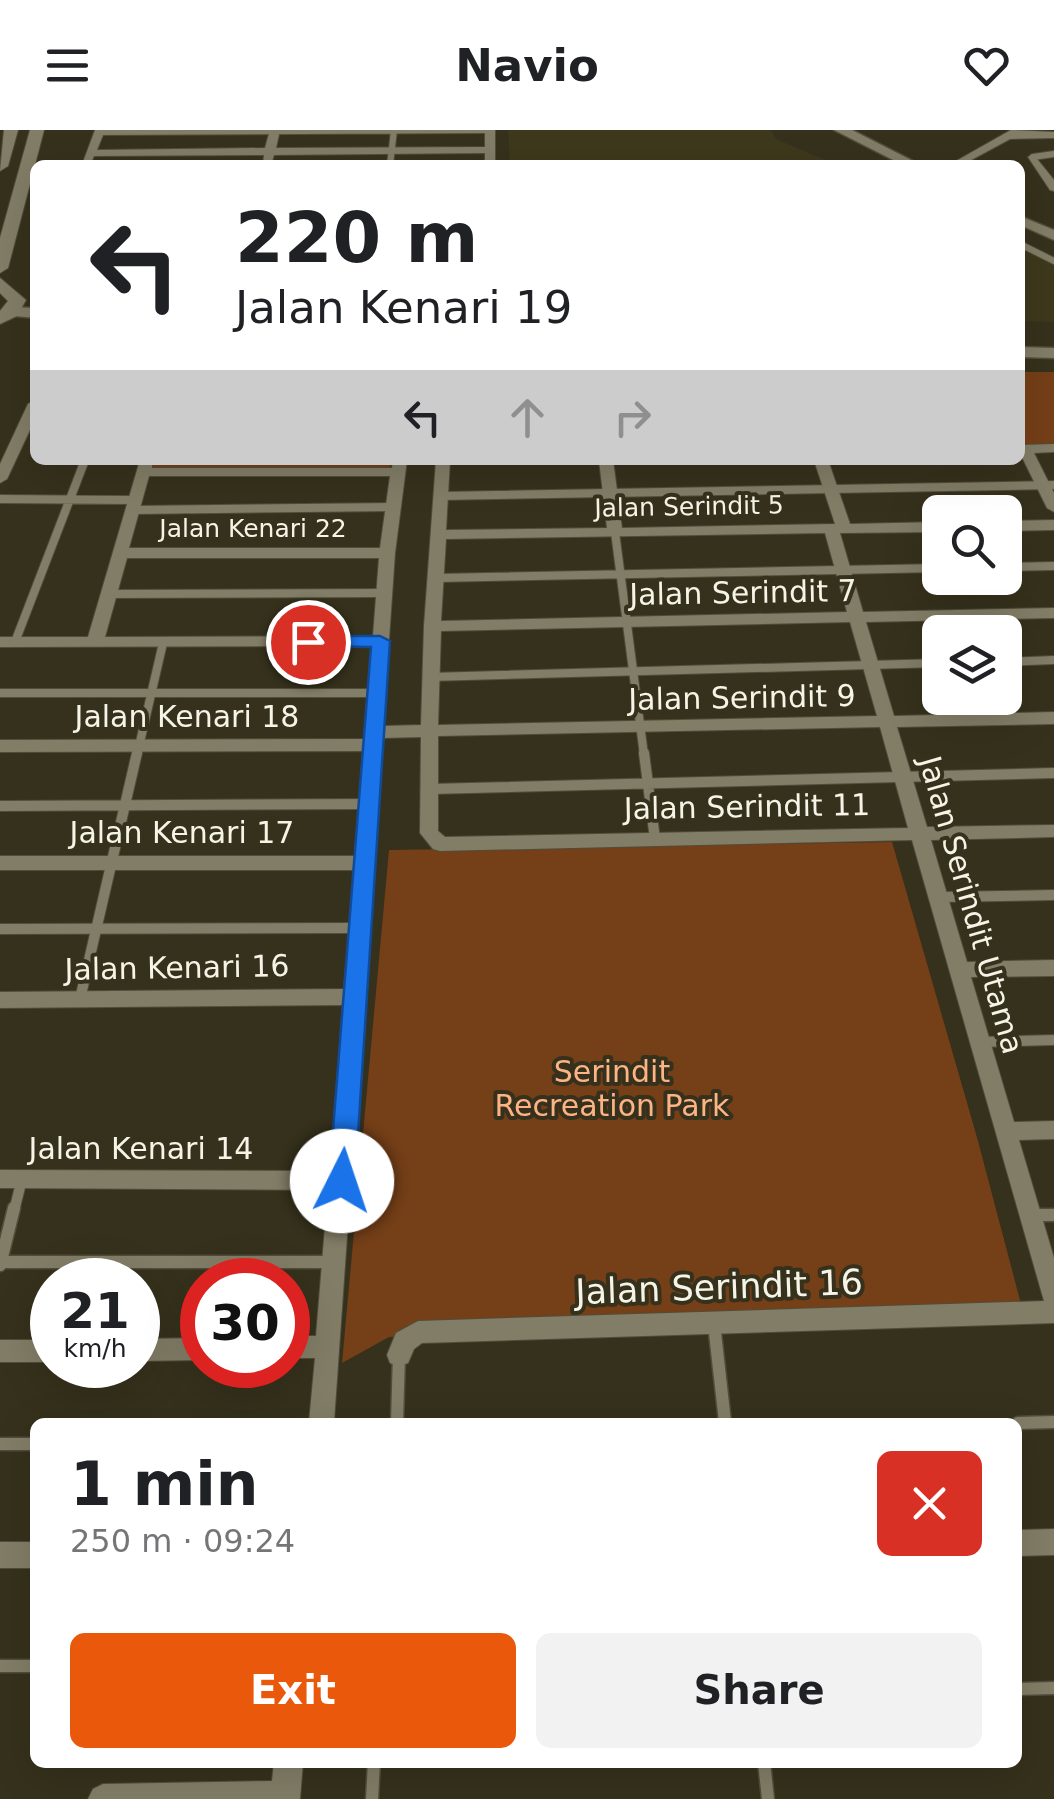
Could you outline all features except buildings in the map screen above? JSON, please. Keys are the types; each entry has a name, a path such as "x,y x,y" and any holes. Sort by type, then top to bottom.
{"main road":[{"path":"0,166 11,130"},
{"path":"0,268 37,130"}],"street":[{"path":"268,160 275,130"},
{"path":"490,130 490,160"},
{"path":"842,130 904,160"},
{"path":"99,131 88,159 490,150"},
{"path":"964,160 1016,133 1054,135"},
{"path":"825,134 879,160"},
{"path":"1033,157 1050,176 1054,188"},
{"path":"1025,211 1054,224"},
{"path":"1025,222 1054,236"},
{"path":"1025,340 1054,342"},
{"path":"1025,352 1054,353"},
{"path":"0,479 30,415"},
{"path":"1025,449 1054,448"},
{"path":"1025,453 1048,485 1054,508"},
{"path":"431,789 430,677 443,465"},
{"path":"606,465 615,532"},
{"name":"Jalan Serindit Utama","path":"823,465 832,489 843,570 1054,1298"},
{"path":"95,642 145,466 399,466 386,552 322,1418"},
{"path":"1022,526 1054,525"},
{"name":"Jalan Serindit 5","path":"440,535 922,527"},
{"name":"Jalan Kenari 22","path":"120,553 386,552"},
{"name":"Jalan Serindit 7","path":"432,626 1054,613"},
{"path":"8,642 380,641"},
{"name":"Jalan Serindit 9","path":"375,738 432,731 1054,718"},
{"name":"Jalan Kenari 18","path":"0,746 375,738"},
{"name":"Jalan Serindit 11","path":"431,789 429,833 440,844 1054,830"},
{"name":"Jalan Kenari 17","path":"0,863 364,863"},
{"path":"959,970 1054,968"},
{"name":"Jalan Kenari 16","path":"0,1000 355,997"},
{"path":"1006,1131 1054,1130"},
{"name":"Jalan Kenari 14","path":"11,1179 342,1181"},
{"name":"Jalan Serindit 16","path":"399,1355 404,1341 418,1332 1054,1312"},
{"path":"310,1347 328,1347"},
{"path":"0,1352 30,1351"},
{"path":"1022,1543 1054,1542"},
{"path":"0,1555 30,1555"},
{"path":"103,1799 285,1797 288,1768"}],"lane":[{"path":"391,160 394,130"},
{"path":"99,131 490,130"},
{"path":"1033,157 1054,154"},
{"path":"1025,246 1054,260"},
{"path":"8,642 83,465"},
{"path":"441,496 1048,485"},
{"path":"0,499 394,508"},
{"path":"615,532 630,672 655,839"},
{"path":"1022,567 1054,566"},
{"path":"437,578 922,568"},
{"path":"108,594 384,593"},
{"path":"80,999 163,643"},
{"path":"1022,661 1054,660"},
{"path":"430,677 922,664"},
{"path":"0,693 378,693"},
{"path":"431,789 1054,773"},
{"path":"0,806 369,804"},
{"path":"938,898 1054,895"},
{"path":"0,929 360,928"},
{"path":"980,1042 1054,1040"},
{"path":"11,1179 0,1263 333,1262"},
{"path":"1030,1216 1054,1214"},
{"path":"714,1322 726,1418"},
{"path":"396,1418 399,1355"},
{"path":"1022,1424 1054,1422"},
{"path":"0,1444 30,1444"},
{"path":"0,1666 30,1666"},
{"path":"1022,1690 1054,1688"},
{"path":"372,1799 374,1768"},
{"path":"765,1768 768,1799"}],"shaded area":[{"path":"508,130 771,130 776,139 825,160 510,160"},
{"path":"1025,246 1054,261 1054,322 1025,321"}],"green space":[{"path":"1025,372 1054,372 1054,448 1025,449"},
{"path":"145,465 390,465 389,468"},
{"name":"Serindit Recreation Park","path":"892,842 1026,1323 389,1337 342,1363 389,850"}],"route":[{"path":"308,642 380,641 342,1181"}]}
